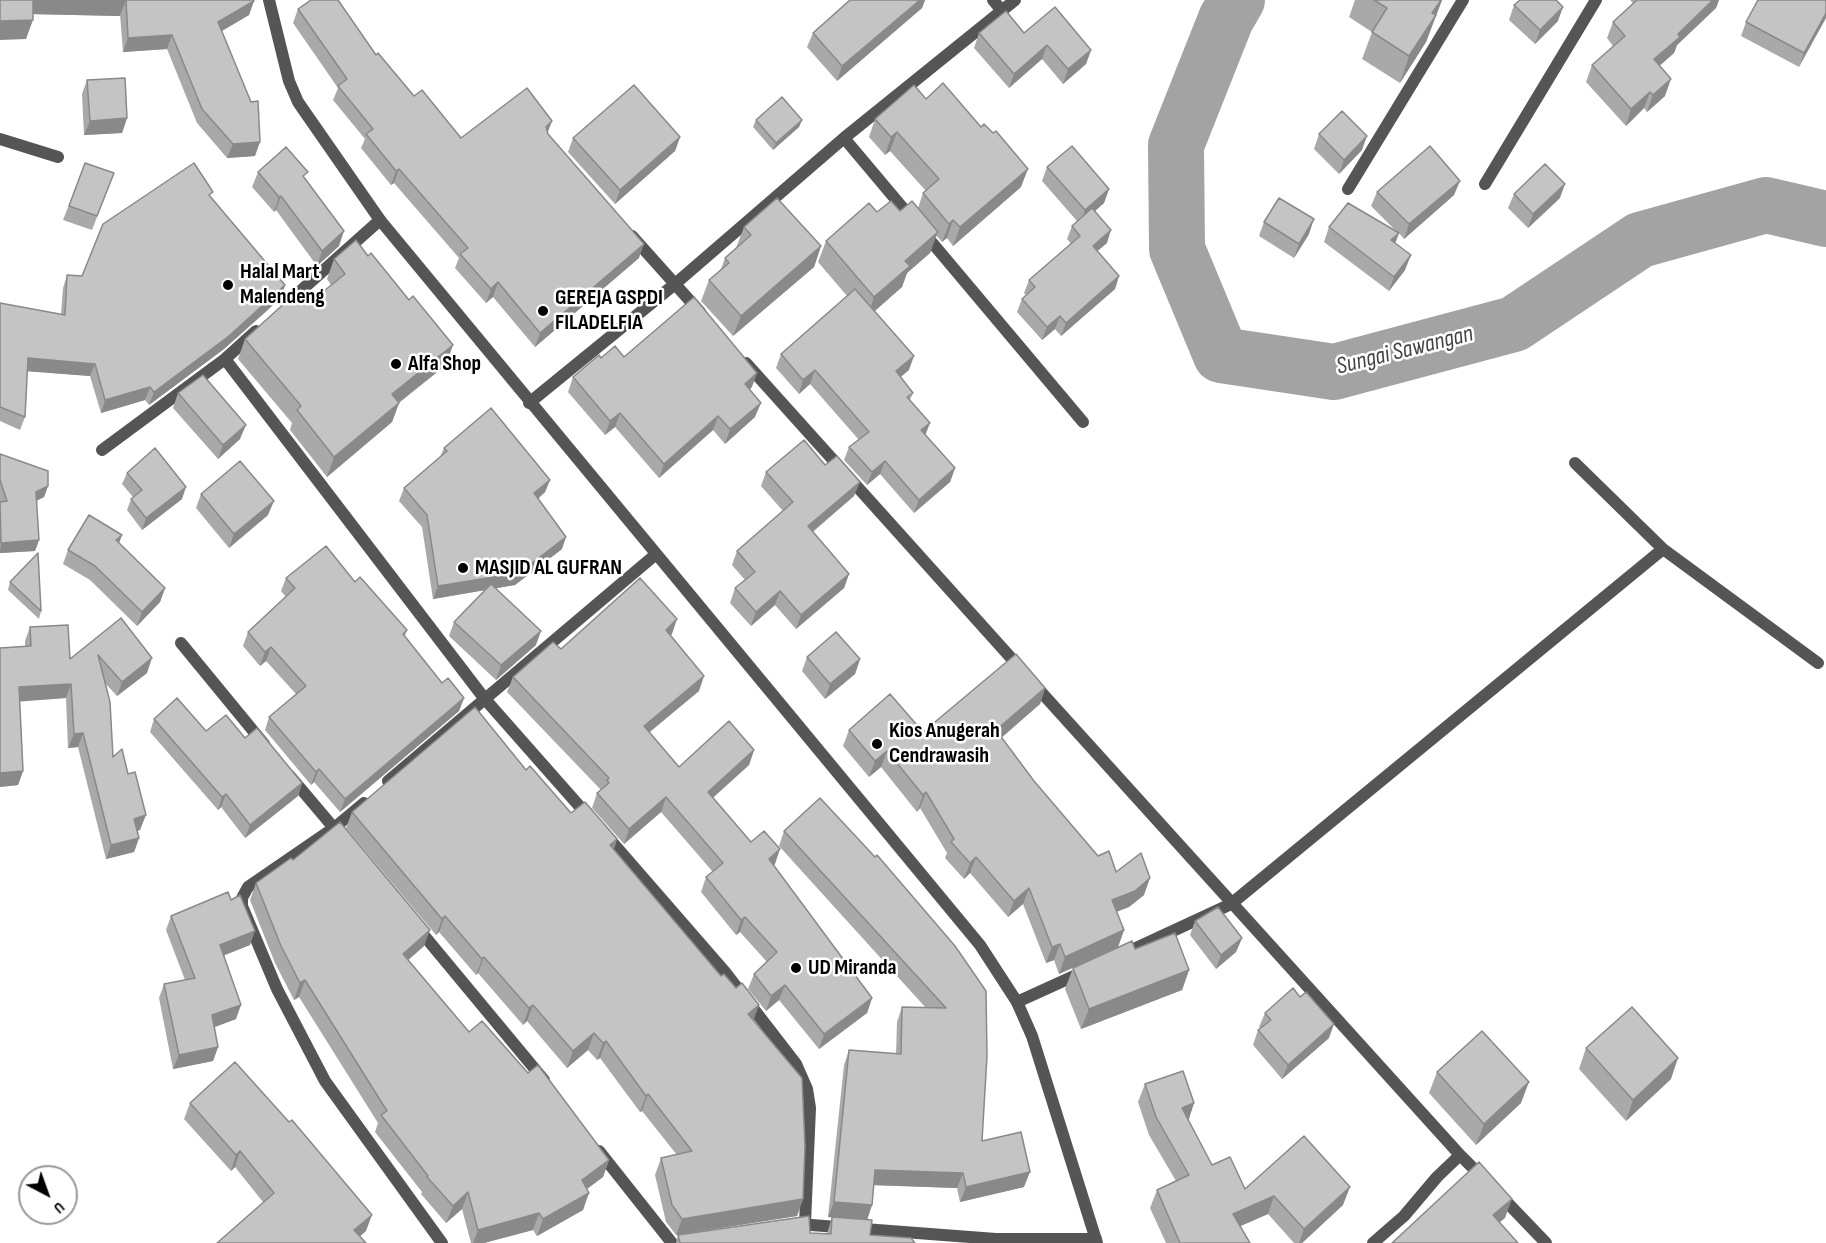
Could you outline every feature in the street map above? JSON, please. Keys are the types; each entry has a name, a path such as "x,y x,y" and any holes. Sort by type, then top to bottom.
{"street":[{"path":"269,0 289,81 298,102 380,220 655,555 959,918 1017,1002 1032,1036 1097,1241 996,1239 805,1223 787,1225"},
{"path":"993,0 1002,10"},
{"path":"529,403 675,284 844,138 1015,0"},
{"path":"1348,189 1402,96 1463,0"},
{"path":"1485,184 1596,0"},
{"path":"844,138 1083,422"},
{"path":"0,139 58,157"},
{"path":"102,450 225,359 380,220"},
{"path":"620,222 707,319"},
{"path":"738,355 1231,904 1460,1155 1546,1243"},
{"path":"225,359 484,698 724,972 796,1064 807,1089 810,1108 805,1223"},
{"path":"1575,464 1663,549 1818,663"},
{"path":"1113,958 1231,904 1663,549"},
{"path":"442,1243 326,1082 277,989 242,906 242,898 248,887 334,828 484,698 655,555"},
{"path":"181,643 349,846"},
{"path":"410,919 554,1093"},
{"path":"1017,1002 1092,968"},
{"path":"591,1140 672,1243"},
{"path":"1373,1243 1404,1216 1437,1177 1460,1155"}],"building":[{"path":"0,0 33,0 33,20 0,21"},
{"path":"126,0 254,1 218,22 251,102 258,101 260,142 233,144 202,109 172,35 128,38"},
{"path":"311,0 338,0 376,55 378,53 414,96 422,90 461,138 527,88 552,121 546,127 548,134 644,244 540,333 498,282 491,289 460,254 468,248 399,169 396,171 366,134 373,129 338,86 347,79 298,9"},
{"path":"850,0 920,0 842,66 813,33"},
{"path":"1374,0 1441,0 1432,13 1436,15 1409,56 1372,32 1387,8"},
{"path":"1520,0 1556,0 1563,7 1540,30 1514,5"},
{"path":"1637,0 1713,0 1678,34 1680,37 1654,59 1671,79 1653,95 1650,92 1631,109 1592,65 1625,36 1613,22"},
{"path":"1758,0 1826,0 1826,13 1804,53 1746,22"},
{"path":"1055,7 1091,50 1068,69 1047,45 1014,74 979,33 1006,11 1024,33"},
{"path":"125,78 127,118 90,121 87,80"},
{"path":"943,83 981,127 984,124 993,133 996,131 1028,169 960,227 953,220 949,224 923,193 939,179 897,132 891,137 875,119 914,85 926,99"},
{"path":"634,85 680,137 620,190 573,138"},
{"path":"782,97 802,120 776,143 756,120"},
{"path":"1342,111 1367,136 1344,160 1319,134"},
{"path":"1072,146 1109,189 1085,210 1047,167"},
{"path":"1430,146 1460,181 1409,224 1377,192"},
{"path":"286,147 308,172 303,176 344,231 322,251 281,196 279,197 258,172"},
{"path":"85,163 114,173 97,216 69,206"},
{"path":"194,163 213,192 209,195 285,285 229,336 154,392 150,387 105,400 95,364 28,358 25,417 0,407 0,303 65,315 67,275 82,276 103,224"},
{"path":"1545,164 1565,184 1533,214 1514,194"},
{"path":"777,198 821,246 741,316 709,280 729,263 725,258 751,235 744,227"},
{"path":"1279,198 1314,219 1299,244 1264,222"},
{"path":"891,201 900,211 912,201 938,232 905,261 910,266 874,297 826,241 869,203 877,212"},
{"path":"1348,203 1399,233 1391,240 1411,255 1394,277 1329,227"},
{"path":"1092,208 1111,230 1093,246 1119,276 1066,323 1060,316 1047,327 1022,299 1035,287 1029,280 1080,236 1072,226"},
{"path":"356,240 368,256 371,253 409,300 413,296 453,345 392,394 399,403 334,457 297,410 301,406 245,339 298,291 309,303 345,274 334,259"},
{"path":"855,289 914,356 896,371 913,393 907,397 930,423 921,430 955,468 919,500 885,461 872,472 849,447 869,432 815,370 803,380 781,354"},
{"path":"694,297 757,373 745,384 761,403 730,429 718,416 664,464 620,413 610,421 573,377 599,355 601,358 615,346 624,357"},
{"path":"203,375 246,425 223,445 178,393"},
{"path":"491,408 550,480 534,493 566,537 519,573 438,586 427,515 404,488 447,451 444,448"},
{"path":"804,440 825,465 837,456 860,482 808,526 849,574 801,615 780,591 756,612 735,588 755,572 737,551 793,502 766,472"},
{"path":"155,448 186,487 146,518 131,499 142,490 127,473"},
{"path":"0,454 48,471 48,486 36,492 39,540 1,543 0,502 7,501 0,480"},
{"path":"240,461 274,501 234,534 201,494"},
{"path":"89,515 122,535 116,540 165,588 142,612 95,566 68,550"},
{"path":"326,546 355,582 360,577 407,630 403,634 442,683 448,678 464,698 345,799 319,769 316,772 269,717 306,686 271,647 265,652 248,632 295,588 286,578"},
{"path":"38,553 41,611 10,582"},
{"path":"640,578 677,619 666,630 704,676 644,726 679,767 729,721 754,750 708,792 751,842 764,831 780,849 769,859 872,998 824,1034 785,985 771,996 754,974 777,952 745,917 741,920 706,877 723,863 666,797 629,829 597,793 609,783 607,780 609,778 513,677 553,642 561,649"},
{"path":"491,584 541,631 501,665 454,622"},
{"path":"121,618 152,658 122,682 98,655 110,702 113,757 122,749 128,774 135,772 146,815 134,819 139,838 111,845 83,733 74,734 71,684 19,687 23,771 0,773 0,648 31,646 30,627 68,625 70,659"},
{"path":"836,632 860,659 830,684 807,657"},
{"path":"1016,654 1045,688 996,730 1034,781 1098,856 1109,851 1116,872 1141,853 1150,878 1135,891 1112,900 1124,930 1065,957 1060,944 1052,947 1029,888 1014,901 976,857 970,863 951,842 954,839 926,792 923,795 887,751 875,761 849,730 890,694 923,732"},
{"path":"177,698 206,731 226,715 245,738 257,728 302,783 250,825 226,794 222,797 154,719"},
{"path":"475,707 526,770 530,766 571,813 585,802 617,839 610,845 721,976 724,974 736,988 742,983 759,1005 748,1014 802,1078 805,1146 803,1199 682,1219 672,1205 661,1158 692,1151 648,1094 646,1096 606,1041 603,1043 594,1033 573,1051 533,1005 529,1008 484,957 482,959 445,916 442,919 352,812"},
{"path":"820,798 875,857 877,855 955,946 986,991 987,1056 982,1141 1021,1132 1030,1172 966,1187 963,1173 875,1170 872,1205 834,1202 849,1050 901,1054 902,1007 946,1008 784,831"},
{"path":"340,822 430,930 403,954 469,1032 482,1021 528,1073 538,1065 609,1160 582,1180 589,1193 543,1219 539,1213 478,1230 468,1192 453,1206 427,1177 381,1115 387,1111 305,980 300,983 281,946 256,883 291,858 293,860"},
{"path":"228,892 231,900 240,895 255,931 220,945 241,1005 212,1015 218,1047 179,1055 164,984 195,978 171,916"},
{"path":"1218,907 1242,938 1221,955 1195,921"},
{"path":"1175,933 1189,970 1089,1009 1073,968 1132,941 1135,949"},
{"path":"1293,988 1300,997 1306,992 1334,1024 1288,1065 1258,1030 1271,1020 1265,1013"},
{"path":"1632,1007 1678,1058 1633,1100 1586,1048"},
{"path":"1482,1031 1529,1082 1484,1124 1437,1072"},
{"path":"235,1062 289,1122 292,1120 372,1215 354,1230 366,1243 217,1243 274,1193 240,1151 236,1155 190,1103"},
{"path":"1183,1071 1194,1103 1182,1108 1212,1165 1230,1157 1245,1189 1304,1136 1350,1187 1304,1229 1274,1196 1233,1214 1250,1243 1180,1243 1157,1190 1189,1175 1156,1117 1145,1084"},
{"path":"1479,1162 1512,1199 1493,1215 1518,1243 1392,1243"},
{"path":"809,1216 810,1233 831,1234 832,1217 872,1220 870,1235 911,1238 915,1243 680,1243 678,1235"}],"waterway":[{"name":"Sungai Sawangan","path":"1237,0 1226,19 1176,145 1177,249 1221,355 1334,372 1514,324 1640,240 1766,205 1826,219"}],"place":[{"name":"Halal Mart Malendeng","path":"228,285"},
{"name":"GEREJA GSPDI FILADELFIA","path":"543,311"},
{"name":"Alfa Shop","path":"396,364"},
{"name":"MASJID AL GUFRAN","path":"463,568"},
{"name":"Kios Anugerah Cendrawasih","path":"877,744"},
{"name":"UD Miranda","path":"796,968"}]}
